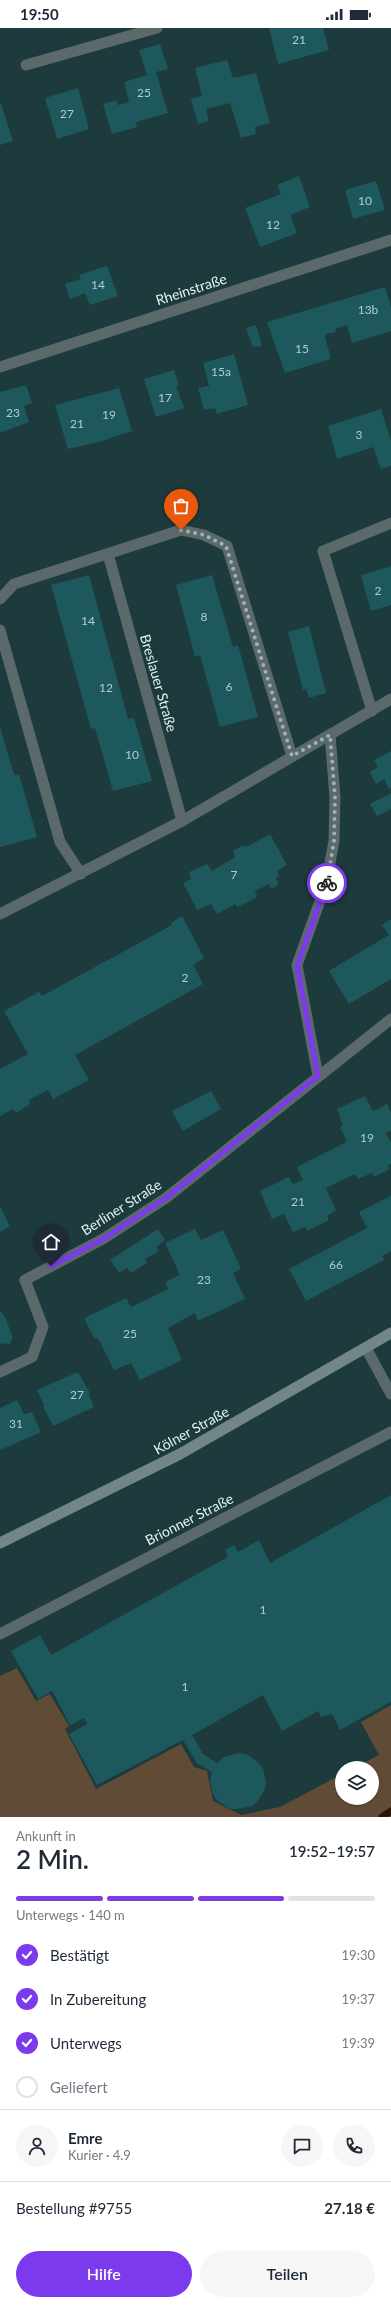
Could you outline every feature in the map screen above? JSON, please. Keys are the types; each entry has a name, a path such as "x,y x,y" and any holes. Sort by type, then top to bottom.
{"main road":[{"name":"Kölner Straße","path":"0,1543 180,1454 391,1333"}],"street":[{"path":"26,65 157,28"},
{"name":"Rheinstraße","path":"0,366 391,240"},
{"path":"372,711 323,551 391,523"},
{"path":"0,598 14,584 181,530 204,535 226,546 292,756"},
{"name":"Breslauer Straße","path":"108,554 182,821"},
{"path":"0,630 60,842 81,874"},
{"path":"0,914 81,874 182,821 391,699"},
{"path":"318,1076 297,966 326,884 334,841 335,797 330,735"},
{"name":"Berliner Straße","path":"0,1372 32,1357 43,1327 25,1280 103,1239 166,1198 318,1076 391,1020"},
{"path":"366,1348 391,1394"},
{"name":"Brionner Straße","path":"0,1634 391,1432"}],"shaded area":[{"path":"17,1668 36,1701 50,1694 69,1726 65,1729 96,1789 181,1744 194,1767 207,1771 213,1801 241,1815 280,1807 335,1778 335,1805 379,1805 379,1761 367,1761 379,1755 361,1722 391,1705 391,1817 0,1817 0,1676"}],"building":[{"path":"269,28 323,28 329,50 278,64"},
{"path":"160,44 168,69 156,72 168,113 136,122 137,127 112,134 103,104 116,100 118,105 129,102 124,82 147,75 139,50"},
{"path":"227,60 233,78 256,73 270,123 255,127 256,134 241,138 230,103 206,109 209,121 198,124 191,99 202,96 195,68"},
{"path":"78,88 89,129 57,139 45,98"},
{"path":"0,101 13,141 0,145"},
{"path":"299,176 310,207 290,215 297,233 260,247 245,208 281,194 277,185"},
{"path":"376,181 385,210 353,219 345,190"},
{"path":"107,266 118,296 90,305 85,293 70,299 65,284 81,279 79,275"},
{"path":"385,287 391,307 391,331 352,343 347,325 335,329 336,332 326,334 325,337 331,359 285,373 267,322"},
{"path":"256,325 262,346 253,347 246,328"},
{"path":"234,354 248,405 217,414 215,408 204,410 198,388 209,386 203,363"},
{"path":"174,370 179,385 176,386 184,408 156,417 144,379"},
{"path":"26,385 32,403 24,406 29,422 0,433 0,392"},
{"path":"119,388 132,431 99,442 68,449 55,405"},
{"path":"381,409 391,441 391,466 381,469 373,447 337,459 328,426"},
{"path":"391,566 391,605 371,611 361,575"},
{"path":"89,575 128,719 134,718 152,781 113,791 95,728 91,729 51,585"},
{"path":"212,575 233,647 238,645 258,717 220,727 200,655 195,657 176,585"},
{"path":"309,626 326,693 309,698 306,689 303,690 288,632"},
{"path":"0,727 14,775 19,774 37,837 0,847"},
{"path":"391,751 391,788 389,789 384,779 376,784 370,772 378,767 374,760"},
{"path":"391,793 391,809 377,816 370,804"},
{"path":"270,834 287,865 277,871 279,876 276,878 279,884 272,889 269,884 255,891 257,897 238,907 235,904 217,914 211,904 197,910 183,883 191,879 189,872 207,864 212,871 235,857 233,851 243,845 246,847"},
{"path":"182,916 204,958 193,965 203,984 75,1055 89,1080 53,1099 48,1090 29,1100 30,1104 16,1113 13,1109 0,1116 0,1069 28,1054 4,1011 39,992 42,996 172,925 171,923"},
{"path":"391,919 391,979 349,1004 329,971 389,935 382,925"},
{"path":"211,1091 221,1109 183,1131 172,1111"},
{"path":"365,1096 373,1111 387,1104 391,1113 391,1131 386,1133 391,1143 391,1164 388,1165 389,1170 374,1177 372,1173 358,1179 355,1174 326,1188 336,1210 327,1216 329,1220 307,1231 305,1227 293,1232 284,1214 272,1219 260,1191 289,1177 293,1184 303,1180 297,1167 347,1142 340,1127 343,1125 337,1109"},
{"path":"391,1196 391,1251 382,1256 384,1260 306,1301 289,1269 367,1228 359,1212"},
{"path":"0,1206 10,1226 0,1232"},
{"path":"158,1229 165,1240 156,1247 159,1251 145,1259 147,1263 131,1273 127,1268 119,1273 110,1260"},
{"path":"195,1229 201,1240 223,1230 241,1269 233,1273 245,1299 198,1321 195,1313 168,1328 182,1360 140,1380 131,1363 114,1370 98,1338 94,1338 84,1318 126,1298 131,1307 168,1289 165,1282 180,1275 165,1243"},
{"path":"0,1310 5,1317 13,1338 9,1345 3,1343 0,1344"},
{"path":"78,1372 90,1393 89,1395 94,1407 53,1426 43,1407 44,1405 37,1390"},
{"path":"17,1400 24,1414 32,1412 41,1432 0,1450 0,1408"},
{"path":"391,1495 391,1702 340,1730 332,1714 321,1717 318,1711 282,1731 263,1695 192,1735 203,1754 217,1763 224,1757 238,1753 246,1754 258,1762 263,1768 266,1782 265,1789 257,1802 252,1806 230,1809 218,1801 213,1795 210,1781 212,1772 197,1763 183,1740 97,1785 69,1734 87,1724 84,1718 70,1725 52,1691 38,1699 11,1651 40,1635 51,1655 228,1557 225,1550 234,1545 238,1552 259,1540 270,1563"}],"waterway":[{"path":"382,1817 391,1811"}],"way so far":[{"path":"181,530 204,535 226,546 292,756 330,735 335,797 334,841 327,883"}],"route":[{"path":"51,1266 103,1239 166,1198 318,1076 297,966 327,883"}]}
